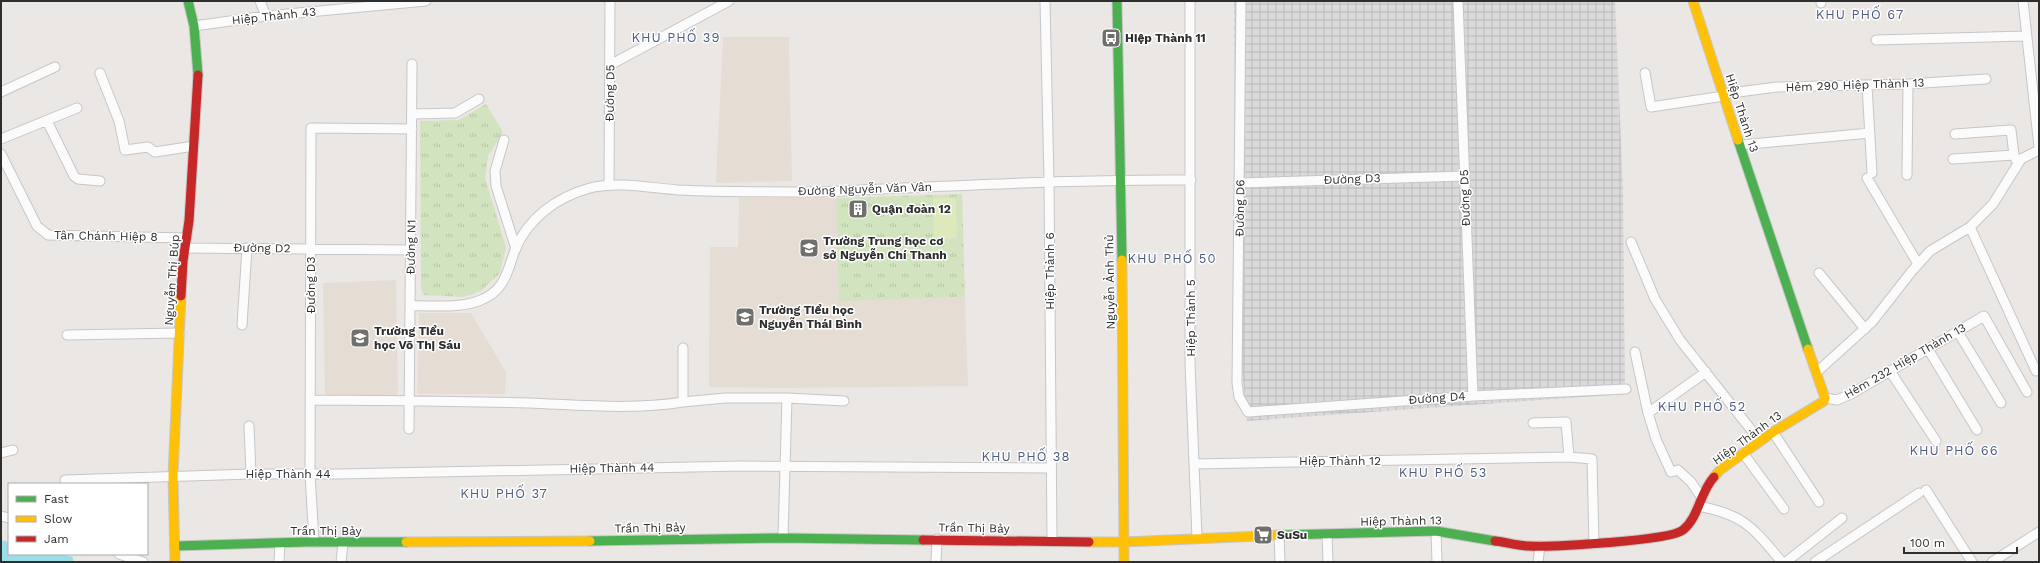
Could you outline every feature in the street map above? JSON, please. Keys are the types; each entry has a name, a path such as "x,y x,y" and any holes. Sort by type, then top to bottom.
{"street":[{"name":"Nguyễn Thị Búp","path":"175,562 176,546 173,476 185,248 194,146 198,68 194,26 188,1"},
{"path":"260,1 266,16"},
{"name":"Hiệp Thành 43","path":"194,26 266,16 426,1"},
{"name":"Đường D5","path":"609,185 610,1"},
{"path":"610,65 729,1"},
{"name":"Hiệp Thành 6","path":"1044,1 1049,182 1052,540"},
{"name":"Nguyễn Ảnh Thủ","path":"1116,1 1121,179 1124,562"},
{"name":"Hiệp Thành 5","path":"1190,1 1190,363 1195,464 1196,538"},
{"name":"Đường D6","path":"1241,1 1237,383 1239,397 1248,412"},
{"name":"Đường D5","path":"1458,1 1473,396"},
{"name":"Hiệp Thành 13","path":"1124,542 1280,535 1436,531 1528,546 1540,546 1594,544 1675,534 1686,526 1700,502 1709,482 1720,470 1773,432 1824,401 1825,398 1818,371 1740,145 1693,1"},
{"path":"1818,371 1872,322 1930,251 1970,227 1993,204 2021,159 2039,148 2023,1"},
{"path":"1876,40 2026,36"},
{"name":"Đường N1","path":"409,429 412,64"},
{"path":"1,92 55,67"},
{"path":"100,73 122,131 125,150 148,148 155,152 194,146"},
{"name":"Hẻm 290 Hiệp Thành 13","path":"1645,73 1651,107 1776,87 1908,84 1986,79"},
{"path":"1907,175 1908,84"},
{"path":"1867,85 1870,134 1869,175 1918,264"},
{"path":"412,114 455,113 479,99"},
{"path":"1,140 77,108"},
{"path":"47,121 74,176 78,179 100,181"},
{"name":"Đường D3","path":"314,542 310,474 312,249 311,128 412,129"},
{"path":"1955,134 2012,130 2014,155 2018,164"},
{"path":"1740,145 1870,134"},
{"path":"504,140 495,171 496,186 516,249"},
{"name":"Tân Chánh Hiệp 8","path":"1,154 37,226 48,235 186,238"},
{"path":"1953,159 2014,155"},
{"name":"Đường D3","path":"1240,183 1464,176"},
{"name":"Đường Nguyễn Văn Vân","path":"410,306 469,304 487,297 501,286 507,275 516,249 526,230 539,215 552,205 570,195 591,188 609,185 685,190 815,192 1121,179 1191,180"},
{"path":"1970,227 2036,371"},
{"path":"1631,242 1655,299 1680,340 1760,441"},
{"name":"Đường D2","path":"185,248 411,250"},
{"path":"242,324 247,248"},
{"path":"1819,273 1865,329"},
{"name":"Hẻm 232 Hiệp Thành 13","path":"1825,398 1837,400 1851,394 1984,316 2027,392"},
{"path":"1958,332 2001,402"},
{"path":"67,334 180,334"},
{"path":"683,348 683,402"},
{"path":"1928,349 1977,430"},
{"path":"1635,352 1642,379 1648,413 1656,439 1671,472 1678,470 1691,482 1700,502 1736,516 1752,526 1782,562"},
{"path":"1890,371 1936,441"},
{"path":"1648,413 1706,372"},
{"name":"Đường D4","path":"1248,412 1473,396 1626,389"},
{"path":"310,400 409,400 594,406 663,405 725,398 787,398 844,401"},
{"path":"783,538 787,398"},
{"path":"1533,423 1566,422 1569,457"},
{"path":"249,426 251,474"},
{"path":"1773,432 1819,502"},
{"path":"1,453 13,450"},
{"path":"1743,453 1784,509"},
{"name":"Hiệp Thành 12","path":"1195,464 1569,457 1592,459 1594,544"},
{"name":"Hiệp Thành 44","path":"66,480 251,474 785,466 1051,468"},
{"path":"1815,562 1923,491 1972,562"},
{"path":"1786,562 1842,518"},
{"path":"1436,531 1437,562"},
{"path":"1992,562 2039,532"},
{"path":"1327,534 1328,562"},
{"path":"1280,535 1280,562"},
{"name":"Trần Thị Bảy","path":"176,546 314,542 543,542 783,538 1124,542"},
{"path":"936,562 937,539"},
{"path":"279,562 280,543"},
{"path":"341,562 342,543"},
{"path":"1538,562 1540,546"},
{"path":"122,555 143,562"}],"shaded area":[{"path":"1234,1 1615,1 1623,191 1625,394 1247,421 1235,296"},
{"path":"723,37 789,37 792,181 716,183"},
{"name":"Trường Trung học cơ sở Nguyễn Chí Thanh","path":"739,198 836,198 840,300 965,297 968,386 779,388 709,387 710,247 738,247"},
{"name":"Trường Tiểu học Võ Thị Sáu","path":"396,280 398,393 393,397 329,398 325,394 323,283"},
{"path":"419,313 471,313 506,372 505,394 417,394"}],"green space":[{"path":"486,104 503,132 488,156 485,178 506,247 500,273 481,291 463,297 424,295 421,290 420,121 459,120"},
{"path":"962,194 965,297 839,301 836,198"},
{"path":"933,198 956,198 957,238 934,238"}],"water":[{"path":"1,540 8,542 8,555 64,555 73,557 73,562 1,562"}],"traffic: fast":[{"path":"188,1 194,26 198,75"},
{"path":"1117,1 1122,260"},
{"path":"1738,140 1808,349"},
{"path":"1281,535 1436,531 1495,541"},
{"path":"590,541 783,538 923,540"},
{"path":"175,546 306,542 406,542"}],"traffic: slow":[{"path":"1693,1 1738,140"},
{"path":"1122,260 1124,562"},
{"path":"175,562 173,476 181,296"},
{"path":"1714,477 1720,470 1773,432 1824,401 1825,398 1808,349"},
{"path":"1089,542 1124,542 1281,535"},
{"path":"406,542 590,541"}],"traffic: jam":[{"path":"181,296 183,261 189,221 198,75"},
{"path":"1495,541 1525,546 1542,546 1634,540 1673,534 1683,530 1688,525 1693,518 1709,483 1714,477"},
{"path":"923,540 1089,542"}],"place":[{"name":"Hiệp Thành 11","path":"1111,38"},
{"name":"Quận đoàn 12","path":"858,209"},
{"name":"Trường Trung học cơ sở Nguyễn Chí Thanh","path":"809,248"},
{"name":"Trường Tiểu học Nguyễn Thái Bình","path":"745,317"},
{"name":"Trường Tiểu học Võ Thị Sáu","path":"360,338"},
{"name":"SuSu","path":"1263,535"}],"district":[{"name":"KHU PHỐ 67","path":"1860,14"},
{"name":"KHU PHỐ 39","path":"676,37"},
{"name":"KHU PHỐ 50","path":"1172,258"},
{"name":"KHU PHỐ 52","path":"1702,406"},
{"name":"KHU PHỐ 66","path":"1954,450"},
{"name":"KHU PHỐ 38","path":"1026,456"},
{"name":"KHU PHỐ 53","path":"1443,472"},
{"name":"KHU PHỐ 37","path":"504,493"}]}
